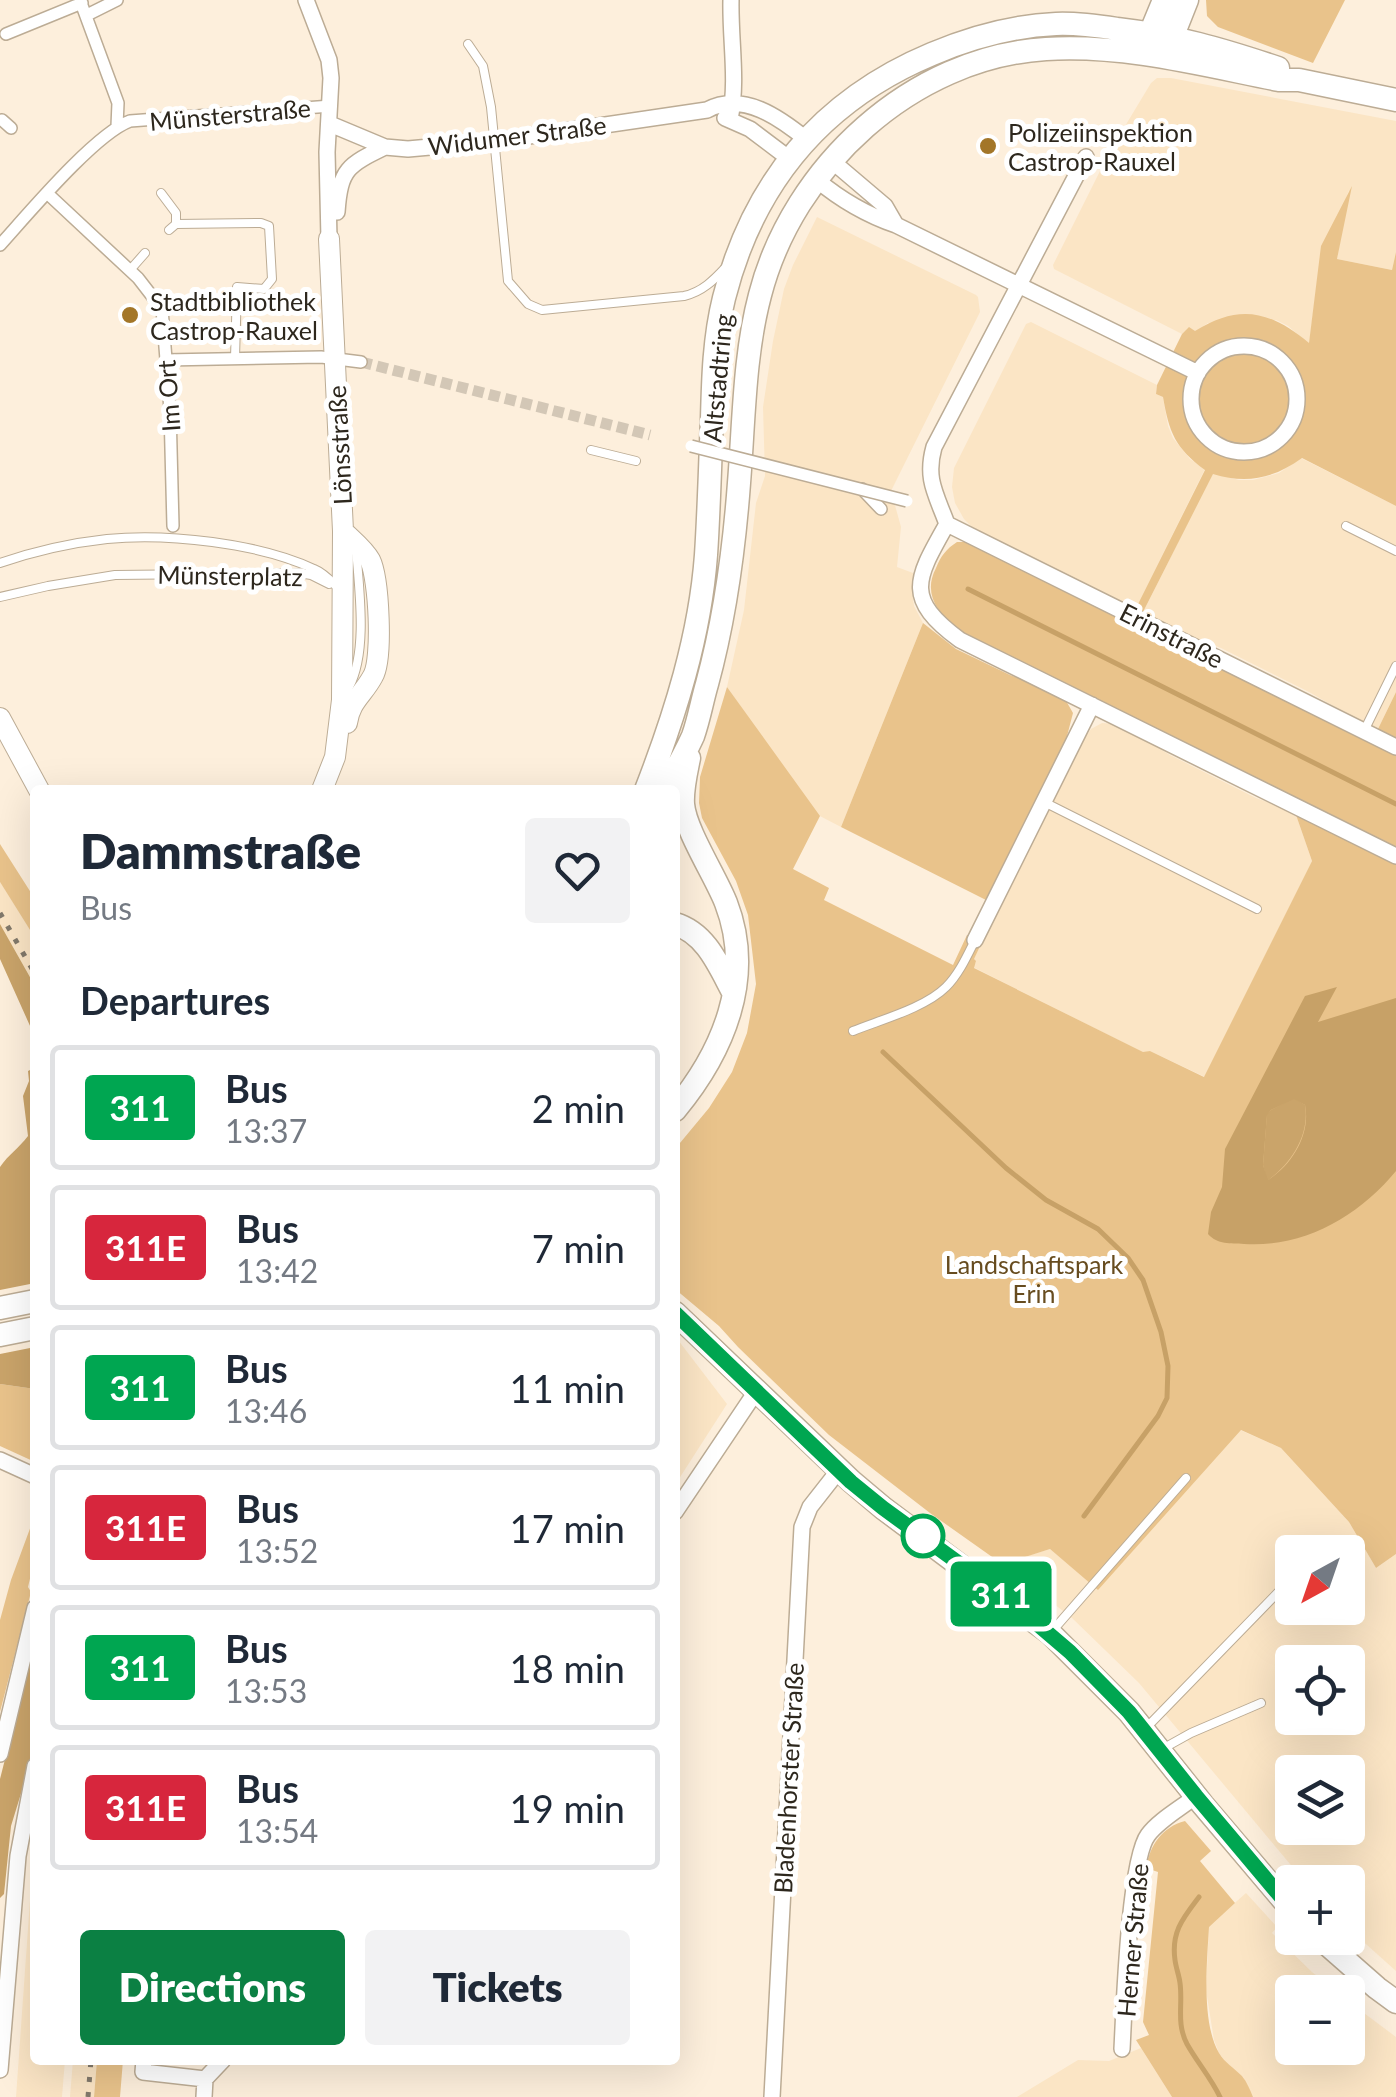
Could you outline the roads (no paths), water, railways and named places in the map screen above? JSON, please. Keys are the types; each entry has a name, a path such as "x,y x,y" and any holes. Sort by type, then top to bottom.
{"main road":[{"path":"1157,45 1164,0"},
{"path":"1157,45 1187,0"},
{"name":"Altstadtring","path":"648,785 669,728 701,598 714,372 723,301 736,256 756,212 791,160 850,98 900,68 967,40 1012,29 1058,24 1157,45"},
{"path":"1157,45 1220,48 1280,69 1299,80 1396,100"},
{"name":"Altstadtring","path":"668,785 693,735 720,634 752,339 760,294 792,214 832,161 882,113 945,74 978,62 1045,49 1157,45"},
{"path":"807,140 832,161"},
{"path":"791,160 816,180"},
{"path":"680,1103 726,1030 739,968 734,926 683,806 693,735"},
{"path":"680,926 713,954 733,992"},
{"path":"0,1308 30,1302"},
{"path":"680,1318 883,1508 1050,1633 1129,1712 1275,1890"},
{"path":"0,1335 30,1329"},
{"path":"1339,1955 1396,2002"}],"street":[{"path":"6,34 83,6 117,0"},
{"name":"Lönsstraße","path":"306,0 328,60 329,240 349,538 341,592 342,700 335,757 324,785"},
{"path":"731,0 732,112 791,160"},
{"path":"83,6 118,104 117,126"},
{"name":"Widumer Straße","path":"330,124 385,147 444,147 708,110 719,104 732,112 759,108 780,118 807,140"},
{"name":"Münsterstraße","path":"0,245 117,126 130,121 331,106"},
{"name":"Lönsstraße","path":"329,240 342,177 355,162 385,147"},
{"path":"1086,157 934,447 929,465 931,480 947,524 926,564 921,595 929,613 960,640 1396,856"},
{"path":"832,161 884,206 896,225"},
{"path":"816,180 879,219 1198,373"},
{"name":"Im Ort","path":"48,194 130,270 162,309 173,526"},
{"path":"1240,346 1273,354 1294,381 1297,395 1292,423 1281,437 1251,452 1221,446 1208,437 1194,416 1192,388 1198,373 1223,350 1240,346"},
{"path":"166,360 335,358 361,362"},
{"path":"691,446 907,501"},
{"path":"862,489 881,510"},
{"name":"Erinstraße","path":"947,524 1396,748"},
{"name":"Lönsstraße","path":"332,785 343,760 349,709 376,673 378,583 372,562 349,538"},
{"path":"975,940 1092,706"},
{"path":"0,718 36,785"},
{"path":"20,753 45,785"},
{"path":"680,1505 757,1390"},
{"path":"0,1460 30,1474"},
{"name":"Bladenhorster Straße","path":"772,2097 802,1527 810,1507 839,1470"},
{"path":"0,1754 30,1629"},
{"path":"0,2070 7,1917 30,1792"},
{"name":"Herner Straße","path":"1122,2050 1129,1938 1141,1848 1148,1834 1196,1796"},
{"path":"144,2065 143,2072 205,2079"},
{"path":"204,2097 205,2079 218,2065"}],"lane":[{"path":"468,44 483,66 496,141 508,281 533,308 693,294 716,278 736,256"},
{"path":"161,193 176,213 172,227 268,226 272,279 264,289 238,287 235,358"},
{"path":"130,270 145,253"},
{"path":"591,450 636,461"},
{"path":"1346,526 1396,551"},
{"name":"Münsterplatz","path":"0,563 55,547 112,538 193,540 264,552 316,570 341,592"},
{"path":"342,700 355,676 360,653 349,538"},
{"name":"Münsterplatz","path":"0,597 115,575 194,572 299,572 341,592"},
{"path":"1364,731 1396,666"},
{"path":"1044,802 1257,909"},
{"path":"853,1032 944,989 958,973 975,940"},
{"path":"1050,1633 1186,1478"},
{"path":"1143,1730 1275,1595"},
{"path":"1160,1750 1190,1732 1261,1703"}],"waterway":[{"path":"968,589 1396,804"},
{"path":"883,1052 1006,1168 1046,1200 1098,1229 1128,1258 1143,1280 1168,1366 1167,1398 1084,1516"},
{"path":"1199,1897 1183,1919 1175,1941 1181,2021 1187,2044 1220,2097"}],"tunnel":[{"path":"361,362 650,435"}],"railway":[{"path":"0,913 30,965"},
{"path":"88,2097 91,2065"}],"place":[{"name":"Polizeiinspektion Castrop-Rauxel","path":"988,146"},
{"name":"Stadtbibliothek Castrop-Rauxel","path":"130,315"}],"park label":[{"name":"Landschaftspark Erin","path":"1034,1278"}]}
